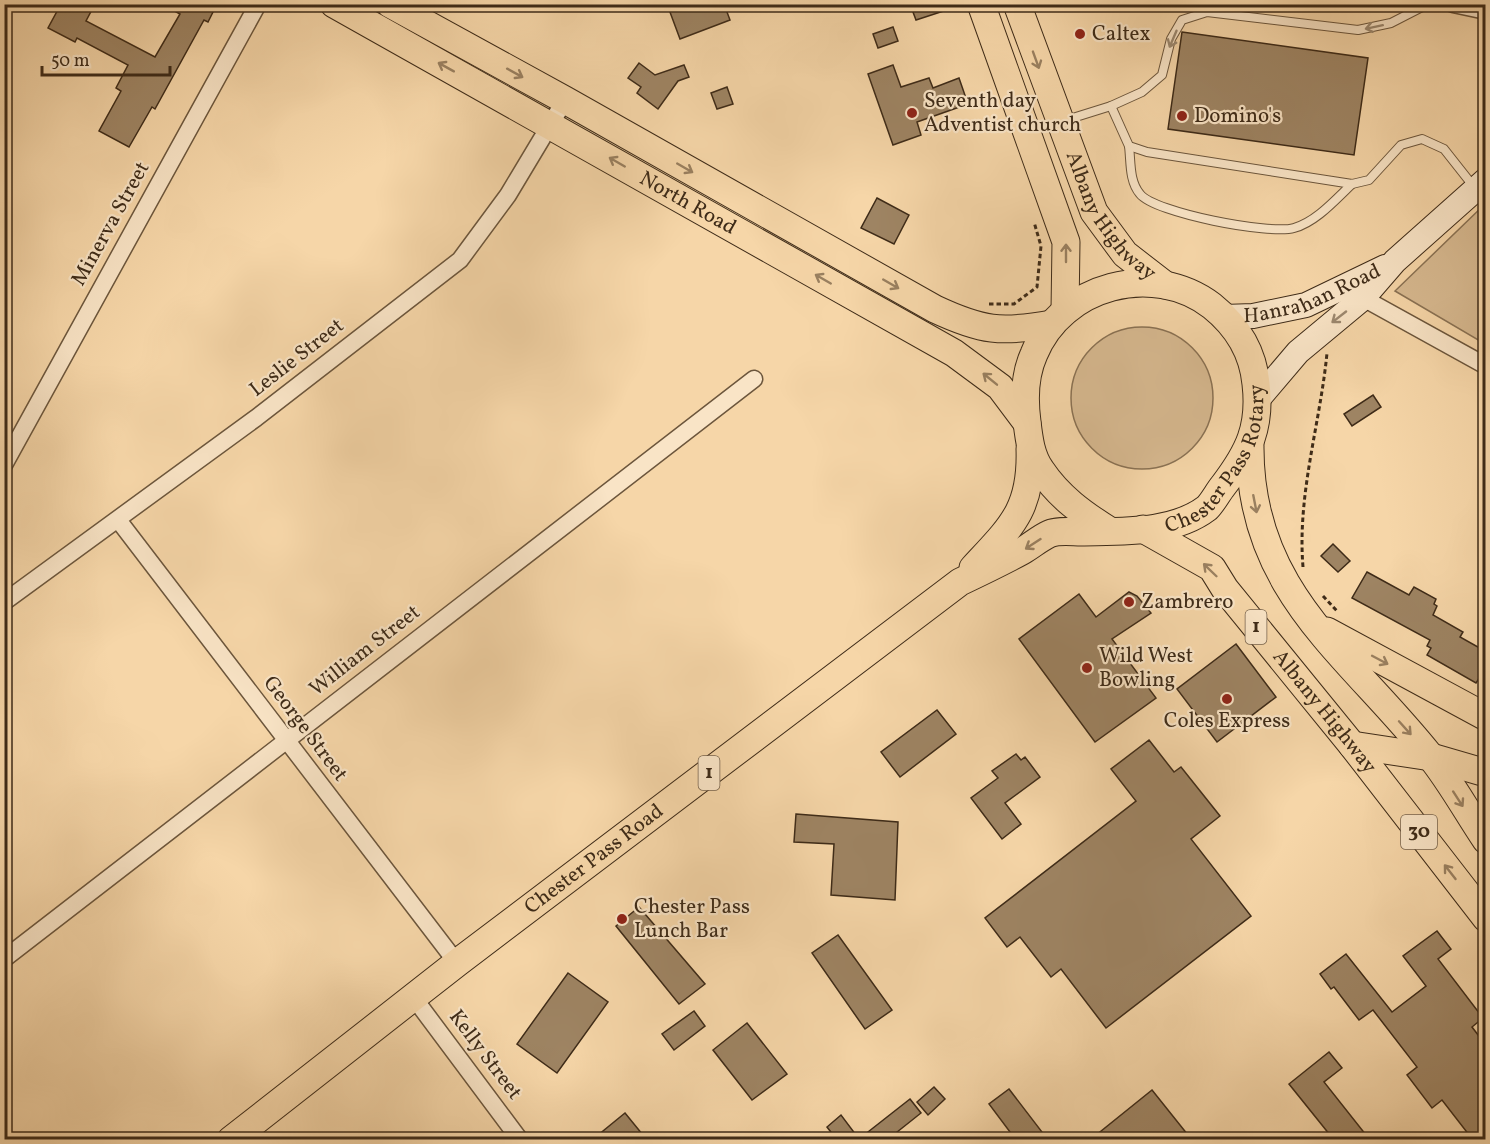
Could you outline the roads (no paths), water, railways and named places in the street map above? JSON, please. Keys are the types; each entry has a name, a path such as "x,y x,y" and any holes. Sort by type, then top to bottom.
{"main road":[{"name":"North Road","path":"334,4 954,353 1000,387 1028,434"},
{"name":"North Road","path":"390,4 955,318 989,330 1022,329 1059,317"},
{"name":"Albany Highway","path":"981,4 1066,242 1059,317"},
{"name":"Albany Highway","path":"1017,4 1094,212 1125,254 1165,285"},
{"name":"Hanrahan Road","path":"1258,399 1298,352 1363,298 1395,261 1481,185"},
{"name":"Hanrahan Road","path":"1224,316 1253,316 1306,305 1395,261"},
{"name":"Chester Pass Rotary","path":"1148,282 1198,295 1224,316 1247,347 1255,367 1258,399 1250,446 1207,507 1176,524 1110,531 1065,500 1040,469 1028,434 1025,406 1028,370 1034,354 1059,317 1079,300 1112,286 1148,282"},
{"name":"Chester Pass Road","path":"231,1140 457,963 960,582 1008,531 1022,508 1031,476 1028,434"},
{"name":"1","path":"1250,446 1250,471 1263,537 1282,578 1310,622 1485,717"},
{"name":"Albany Highway","path":"1143,529 1212,568 1224,589 1352,746 1485,918"},
{"name":"Chester Pass Road","path":"960,582 1051,533 1110,531"},
{"name":"30","path":"1310,622 1431,757 1485,840"},
{"path":"1352,746 1431,757 1485,773"}],"street":[{"name":"Minerva Street","path":"4,465 258,4"},
{"path":"1453,4 1485,10"},
{"name":"Leslie Street","path":"4,602 119,520 460,260 508,195 565,100"},
{"path":"1363,298 1485,366"},
{"name":"William Street","path":"4,959 754,379"},
{"name":"George Street","path":"119,520 457,963"},
{"name":"Kelly Street","path":"414,998 520,1140"}],"lane":[{"path":"1059,122 1111,106 1142,92 1162,75 1171,39 1182,20 1207,12 1358,30 1391,23 1428,4"},
{"path":"1111,106 1129,146 1132,180 1141,195 1158,206 1251,228 1294,228 1322,212 1352,184"},
{"path":"1129,146 1147,152 1352,184 1369,180 1401,145 1422,139 1444,149 1481,185"}],"place":[{"name":"Caltex","path":"1080,34"},
{"name":"Seventh day Adventist church","path":"912,113"},
{"name":"Domino's","path":"1182,116"},
{"name":"Zambrero","path":"1129,602"},
{"name":"Wild West Bowling","path":"1087,668"},
{"name":"Coles Express","path":"1227,699"},
{"name":"Chester Pass Lunch Bar","path":"622,919"}]}
